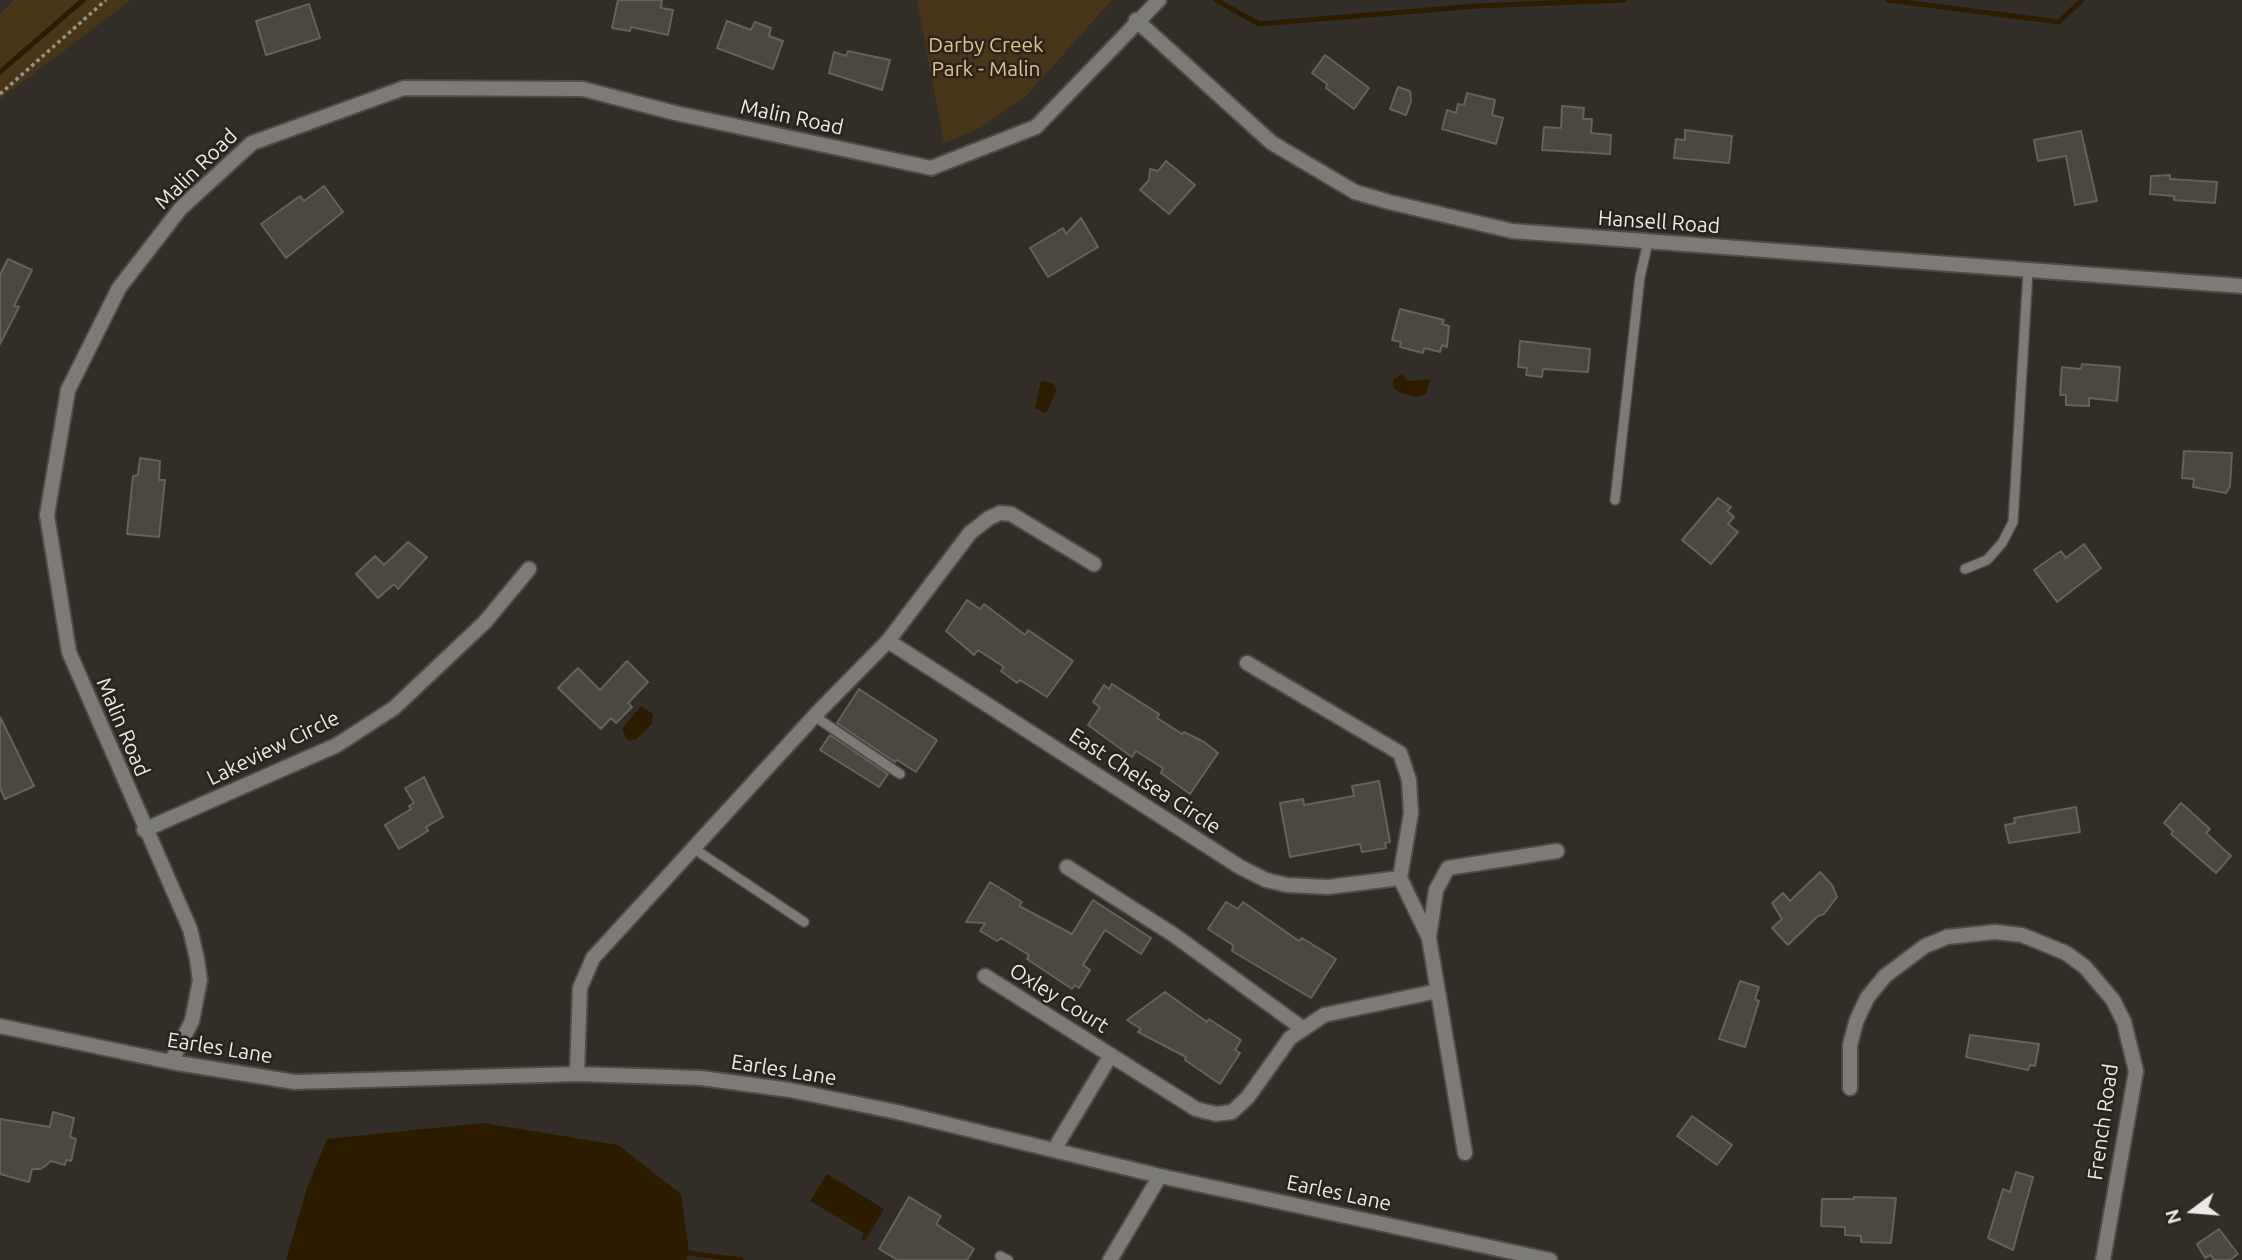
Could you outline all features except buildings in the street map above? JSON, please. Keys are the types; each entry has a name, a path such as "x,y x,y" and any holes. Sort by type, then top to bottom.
{"street":[{"name":"Malin Road","path":"171,1062 192,1021 200,980 190,929 144,830 69,652 47,515 68,390 119,288 181,208 252,143 404,89 583,89 675,113 931,168 1036,127 1136,20 1159,0"},
{"name":"Hansell Road","path":"1136,20 1272,143 1355,192 1512,232 2242,286"},
{"path":"577,1074 580,988 593,958 814,716 888,641 980,523 1000,513 1011,514 1094,564"},
{"name":"Lakeview Circle","path":"144,830 337,745 394,708 485,622 529,569"},
{"name":"East Chelsea Circle","path":"888,641 1240,867 1266,880 1287,886 1328,887 1400,878"},
{"path":"1247,663 1399,753 1409,780 1411,813 1400,878 1429,938 1465,1153"},
{"path":"1429,938 1436,890 1448,867 1558,850"},
{"path":"1068,867 1174,935 1302,1028"},
{"name":"French Road","path":"1850,1087 1850,1045 1856,1022 1867,998 1885,976 1924,946 1947,937 1995,932 2022,935 2066,953 2084,967 2113,1000 2124,1022 2136,1071 2103,1260"},
{"name":"Oxley Court","path":"985,976 1111,1055"},
{"path":"1055,1149 1111,1055 1196,1109 1216,1114 1233,1112 1248,1097 1290,1038 1302,1028 1347,1008 1438,991"},
{"name":"Earles Lane","path":"0,1026 171,1062 295,1082 432,1075 577,1074 701,1078 790,1090 1055,1149 1160,1176 1550,1260"},
{"path":"1110,1260 1160,1176"}],"lane":[{"path":"1615,500 1640,278 1648,242"},
{"path":"1965,569 1987,559 2002,543 2013,522 2028,271"},
{"path":"814,716 900,774"},
{"path":"693,848 804,922"}],"path":[{"path":"0,94 106,0"}],"green space":[{"path":"14,0 131,0 0,99 0,14"},
{"name":"Darby Creek Park - Malin","path":"917,0 1112,0 1026,96 980,128 944,143"}],"shaded area":[{"path":"1402,374 1408,381 1430,379 1426,394 1417,397 1400,393 1393,387 1393,380"},
{"path":"1041,381 1052,383 1057,390 1046,413 1035,408"},
{"path":"641,706 653,714 652,724 636,739 628,741 622,729"},
{"path":"483,1123 618,1145 681,1194 689,1253 686,1260 286,1260 307,1188 327,1139"},
{"path":"827,1174 884,1209 865,1241 861,1239 864,1233 810,1201"}],"waterway":[{"path":"0,72 83,0"},
{"path":"1216,0 1259,24 1477,6 1624,0"},
{"path":"1888,0 2059,22 2082,0"},
{"path":"689,1253 741,1260"}]}
